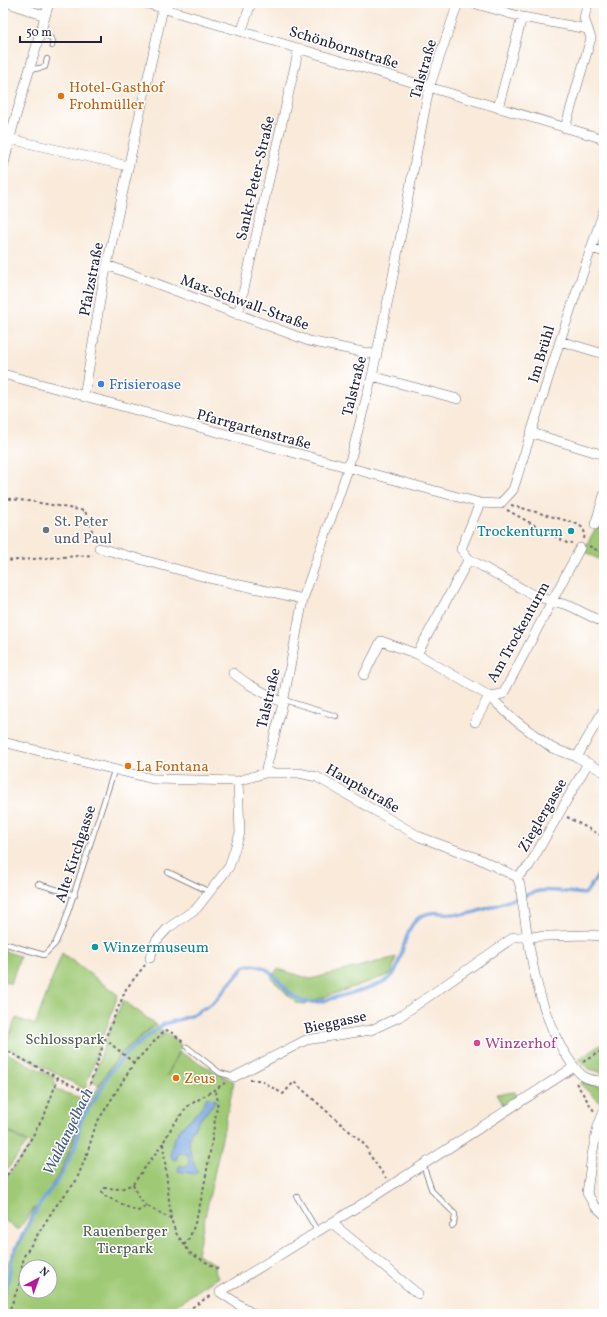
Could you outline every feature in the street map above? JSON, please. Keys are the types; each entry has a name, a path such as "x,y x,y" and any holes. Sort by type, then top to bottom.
{"street":[{"path":"9,3 45,16"},
{"path":"3,168 29,70 49,3"},
{"name":"Schönbornstraße","path":"145,3 242,30 429,88 604,139"},
{"path":"242,30 251,3"},
{"name":"Talstraße","path":"265,773 283,702 304,599 348,469 372,376 429,88 458,3"},
{"path":"473,3 522,17 588,29"},
{"path":"565,128 592,38 584,18 588,3"},
{"name":"Pfalzstraße","path":"84,398 107,264 163,8"},
{"path":"498,108 522,17"},
{"name":"Sankt-Peter-Straße","path":"238,315 299,48"},
{"path":"10,139 128,166"},
{"name":"Im Brühl","path":"500,504 513,490 560,341 604,210"},
{"path":"591,248 604,252"},
{"name":"Max-Schwall-Straße","path":"107,264 309,341 377,355"},
{"path":"560,341 604,354"},
{"name":"Pfarrgartenstraße","path":"3,374 84,398 348,469 480,503 500,504"},
{"path":"372,376 458,399"},
{"path":"532,433 604,454"},
{"path":"595,525 604,495"},
{"path":"480,503 461,549 469,559 535,596 570,606 604,623"},
{"name":"Am Trockenturm","path":"475,722 488,696 503,694 552,600 578,546"},
{"path":"98,548 208,578 304,599"},
{"path":"418,654 469,559"},
{"path":"364,676 381,641 418,654 488,696 516,721 552,748 588,763 604,772"},
{"path":"233,673 248,684 283,702"},
{"path":"577,758 604,709"},
{"name":"Hauptstraße","path":"3,742 114,770 168,780 238,781 265,773 299,773 316,777 420,837 477,858 518,881"},
{"name":"Zieglergasse","path":"518,881 529,866 588,763"},
{"path":"150,958 156,941 168,928 196,908 229,868 240,834 238,781"},
{"path":"518,881 527,936 540,997 552,1030 571,1069 591,1079 604,1081"},
{"name":"Bieggasse","path":"234,1077 306,1040 371,1030 400,1017 514,938 527,936 604,936"},
{"path":"252,1314 220,1292 318,1232 571,1069"},
{"path":"604,1111 600,1121 592,1155 587,1193 594,1205 604,1214"},
{"path":"332,1223 418,1294"}],"lane":[{"path":"41,29 53,41 52,46"},
{"path":"29,70 45,67 47,59"},
{"path":"283,702 336,716"},
{"name":"Alte Kirchgasse","path":"3,943 44,955 55,944 75,895 114,770"},
{"path":"168,872 210,892"},
{"path":"38,884 75,895"},
{"path":"186,1047 220,1073 234,1077"},
{"path":"423,1165 432,1191 455,1214 454,1224 452,1226"},
{"path":"297,1197 318,1232"}],"path":[{"path":"3,498 85,511 98,548 92,556 3,561"},
{"path":"500,504 508,504 575,522 582,526 586,533 583,543 604,554"},
{"path":"509,511 567,543 578,546"},
{"path":"559,813 604,837"},
{"path":"3,1049 85,1092 88,1090 105,1039 126,988 150,958"},
{"path":"8,1314 19,1285 24,1256 55,1207 76,1182 87,1154 96,1124 134,1063 165,1030 170,1031 182,1040 186,1047"},
{"path":"105,1039 134,1063"},
{"path":"600,1121 571,1069 604,1049"},
{"path":"147,1206 138,1211 134,1210 103,1195 102,1191 105,1188 121,1189 133,1184 163,1143 173,1125 188,1106 234,1077 243,1080 260,1080 283,1094 294,1082 366,1146 369,1154 386,1178"},
{"path":"3,1180 23,1153 45,1114 58,1078"},
{"path":"184,1245 191,1237 200,1208 218,1101 215,1089"},
{"path":"163,1143 171,1219 184,1245 190,1253 218,1269"},
{"path":"133,1184 139,1198 147,1206 171,1219"},
{"path":"182,1314 213,1294 220,1292"}],"green space":[{"path":"597,526 604,527 604,562 583,551"},
{"path":"3,951 20,956 11,984 3,981"},
{"name":"Schlosspark","path":"62,953 118,995 85,1089 5,1047 16,1018 35,1025"},
{"path":"396,957 391,974 305,1004 296,1003 271,978 278,969 311,979"},
{"path":"123,1000 155,1024 119,1055 99,1085 92,1082 107,1037"},
{"name":"Rauenberger Tierpark","path":"156,1024 164,1034 160,1038 165,1034 169,1034 181,1045 167,1076 179,1052 234,1082 197,1254 215,1264 214,1269 218,1277 163,1314 3,1314 3,1273 35,1207 18,1230 3,1219 3,1182 31,1144 3,1128 3,1051 54,1077 56,1090 84,1099 71,1146 60,1172 51,1186 61,1172 72,1146 79,1119 110,1068 120,1055","holes":["207,1097 202,1117 189,1135 189,1146 193,1162 196,1167 186,1166 189,1164 188,1154 178,1153 176,1160 178,1131 204,1105"]},
{"path":"604,1042 604,1073 589,1069 579,1060"},
{"path":"582,1082 604,1087 604,1099 602,1104 580,1084"},
{"path":"515,1092 516,1096 503,1106 496,1094"},
{"path":"3,1129 27,1143 3,1175"}],"water":[{"path":"207,1097 216,1100 194,1127 189,1141 193,1161 198,1172 194,1174 178,1171 179,1166 186,1166 189,1164 188,1154 178,1153 176,1160 172,1159 171,1149 173,1141 178,1133 203,1105"}],"waterway":[{"name":"Waldangelbach","path":"3,1295 8,1282 13,1254 38,1207 62,1174 75,1147 81,1120 99,1093 110,1072 129,1051 164,1024 191,1016 214,1002 245,966 257,966 267,970 289,992 298,999 308,1002 322,1001 349,994 370,988 387,980 393,975 410,928 413,923 423,915 435,912 461,915 467,914 539,891 585,894 604,867"}],"place":[{"name":"Hotel-Gasthof Frohmüller","path":"61,96"},
{"name":"Frisieroase","path":"101,384"},
{"name":"St. Peter und Paul","path":"46,530"},
{"name":"Trockenturm","path":"571,531"},
{"name":"La Fontana","path":"128,766"},
{"name":"Winzermuseum","path":"95,947"},
{"name":"Winzerhof","path":"477,1043"},
{"name":"Zeus","path":"176,1078"}]}
